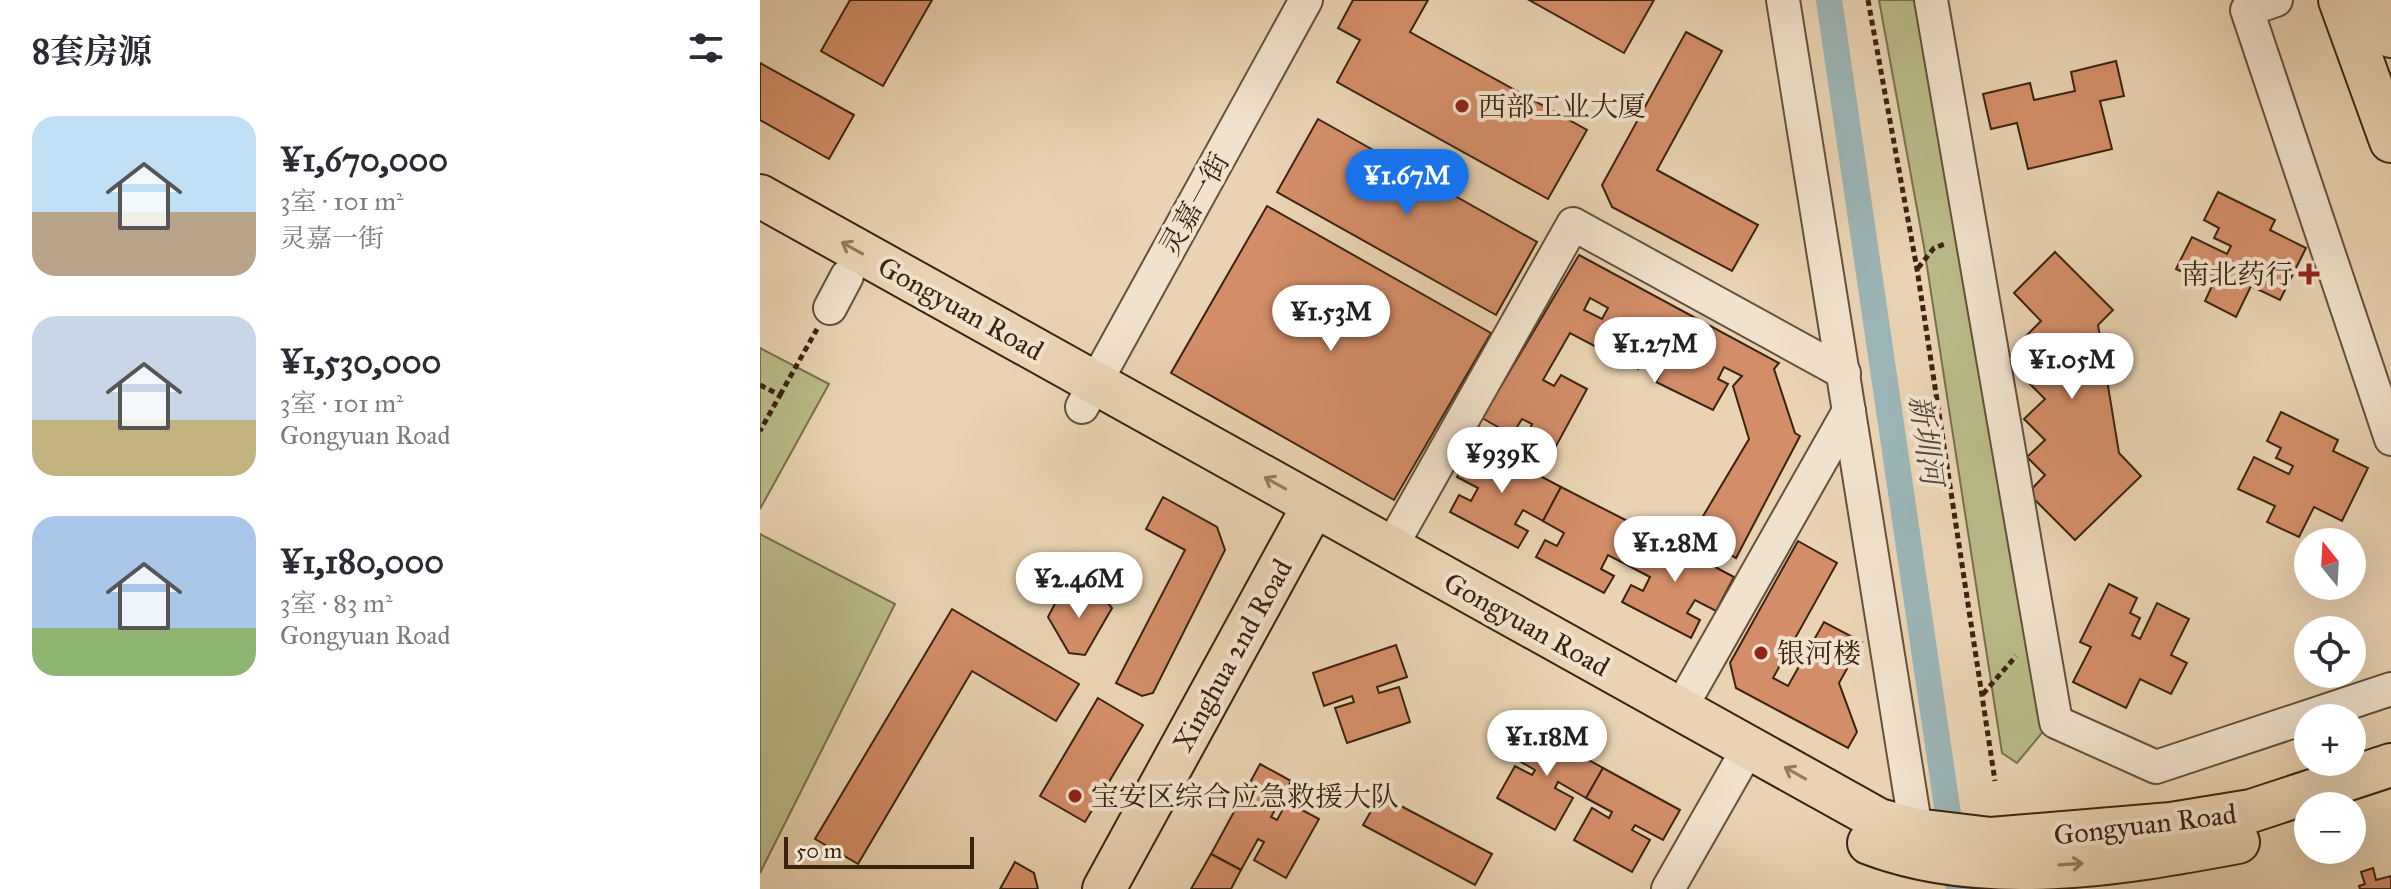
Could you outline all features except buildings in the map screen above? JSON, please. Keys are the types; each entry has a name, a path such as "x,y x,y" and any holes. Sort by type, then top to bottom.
{"main road":[{"path":"2340,0 2391,141"},
{"path":"2378,0 2391,36"},
{"name":"Gongyuan Road","path":"760,196 1089,395 1742,759 1879,820 1920,845 1992,853 2174,854 2256,838 2294,826"},
{"name":"Gongyuan Road","path":"760,227 838,292 1089,395"},
{"name":"Gongyuan Road","path":"1308,517 1391,547 1680,709 1742,759"},
{"name":"Xinghua 2nd Road","path":"1104,889 1308,517"},
{"name":"Gongyuan Road","path":"1992,853 2251,811 2391,765"},
{"path":"2366,802 2391,794"}],"street":[{"name":"灵嘉一街","path":"1089,395 1306,0"},
{"path":"1783,0 1920,845"},
{"path":"1931,0 2056,722 2156,767 2391,689"},
{"path":"2276,0 2247,10 2391,439"},
{"path":"1391,547 1573,224 1844,373"},
{"path":"1680,709 1849,411"},
{"path":"1668,889 1742,759"}],"path":[{"path":"1868,0 1917,269 1995,781"},
{"path":"760,431 838,292"},
{"path":"760,385 780,395"},
{"path":"1982,695 2040,629"}],"green space":[{"path":"1879,0 1918,0 2046,728 2017,763 2002,753 1924,247"},
{"path":"760,348 829,384 760,509"},
{"path":"760,534 895,604 760,873"}],"waterway":[{"name":"新圳河","path":"1829,0 1959,889"}],"place":[{"name":"西部工业大厦","path":"1462,106"},
{"name":"南北药行","path":"2309,274"},
{"name":"银河楼","path":"1761,653"},
{"name":"宝安区综合应急救援大队","path":"1075,796"}]}
